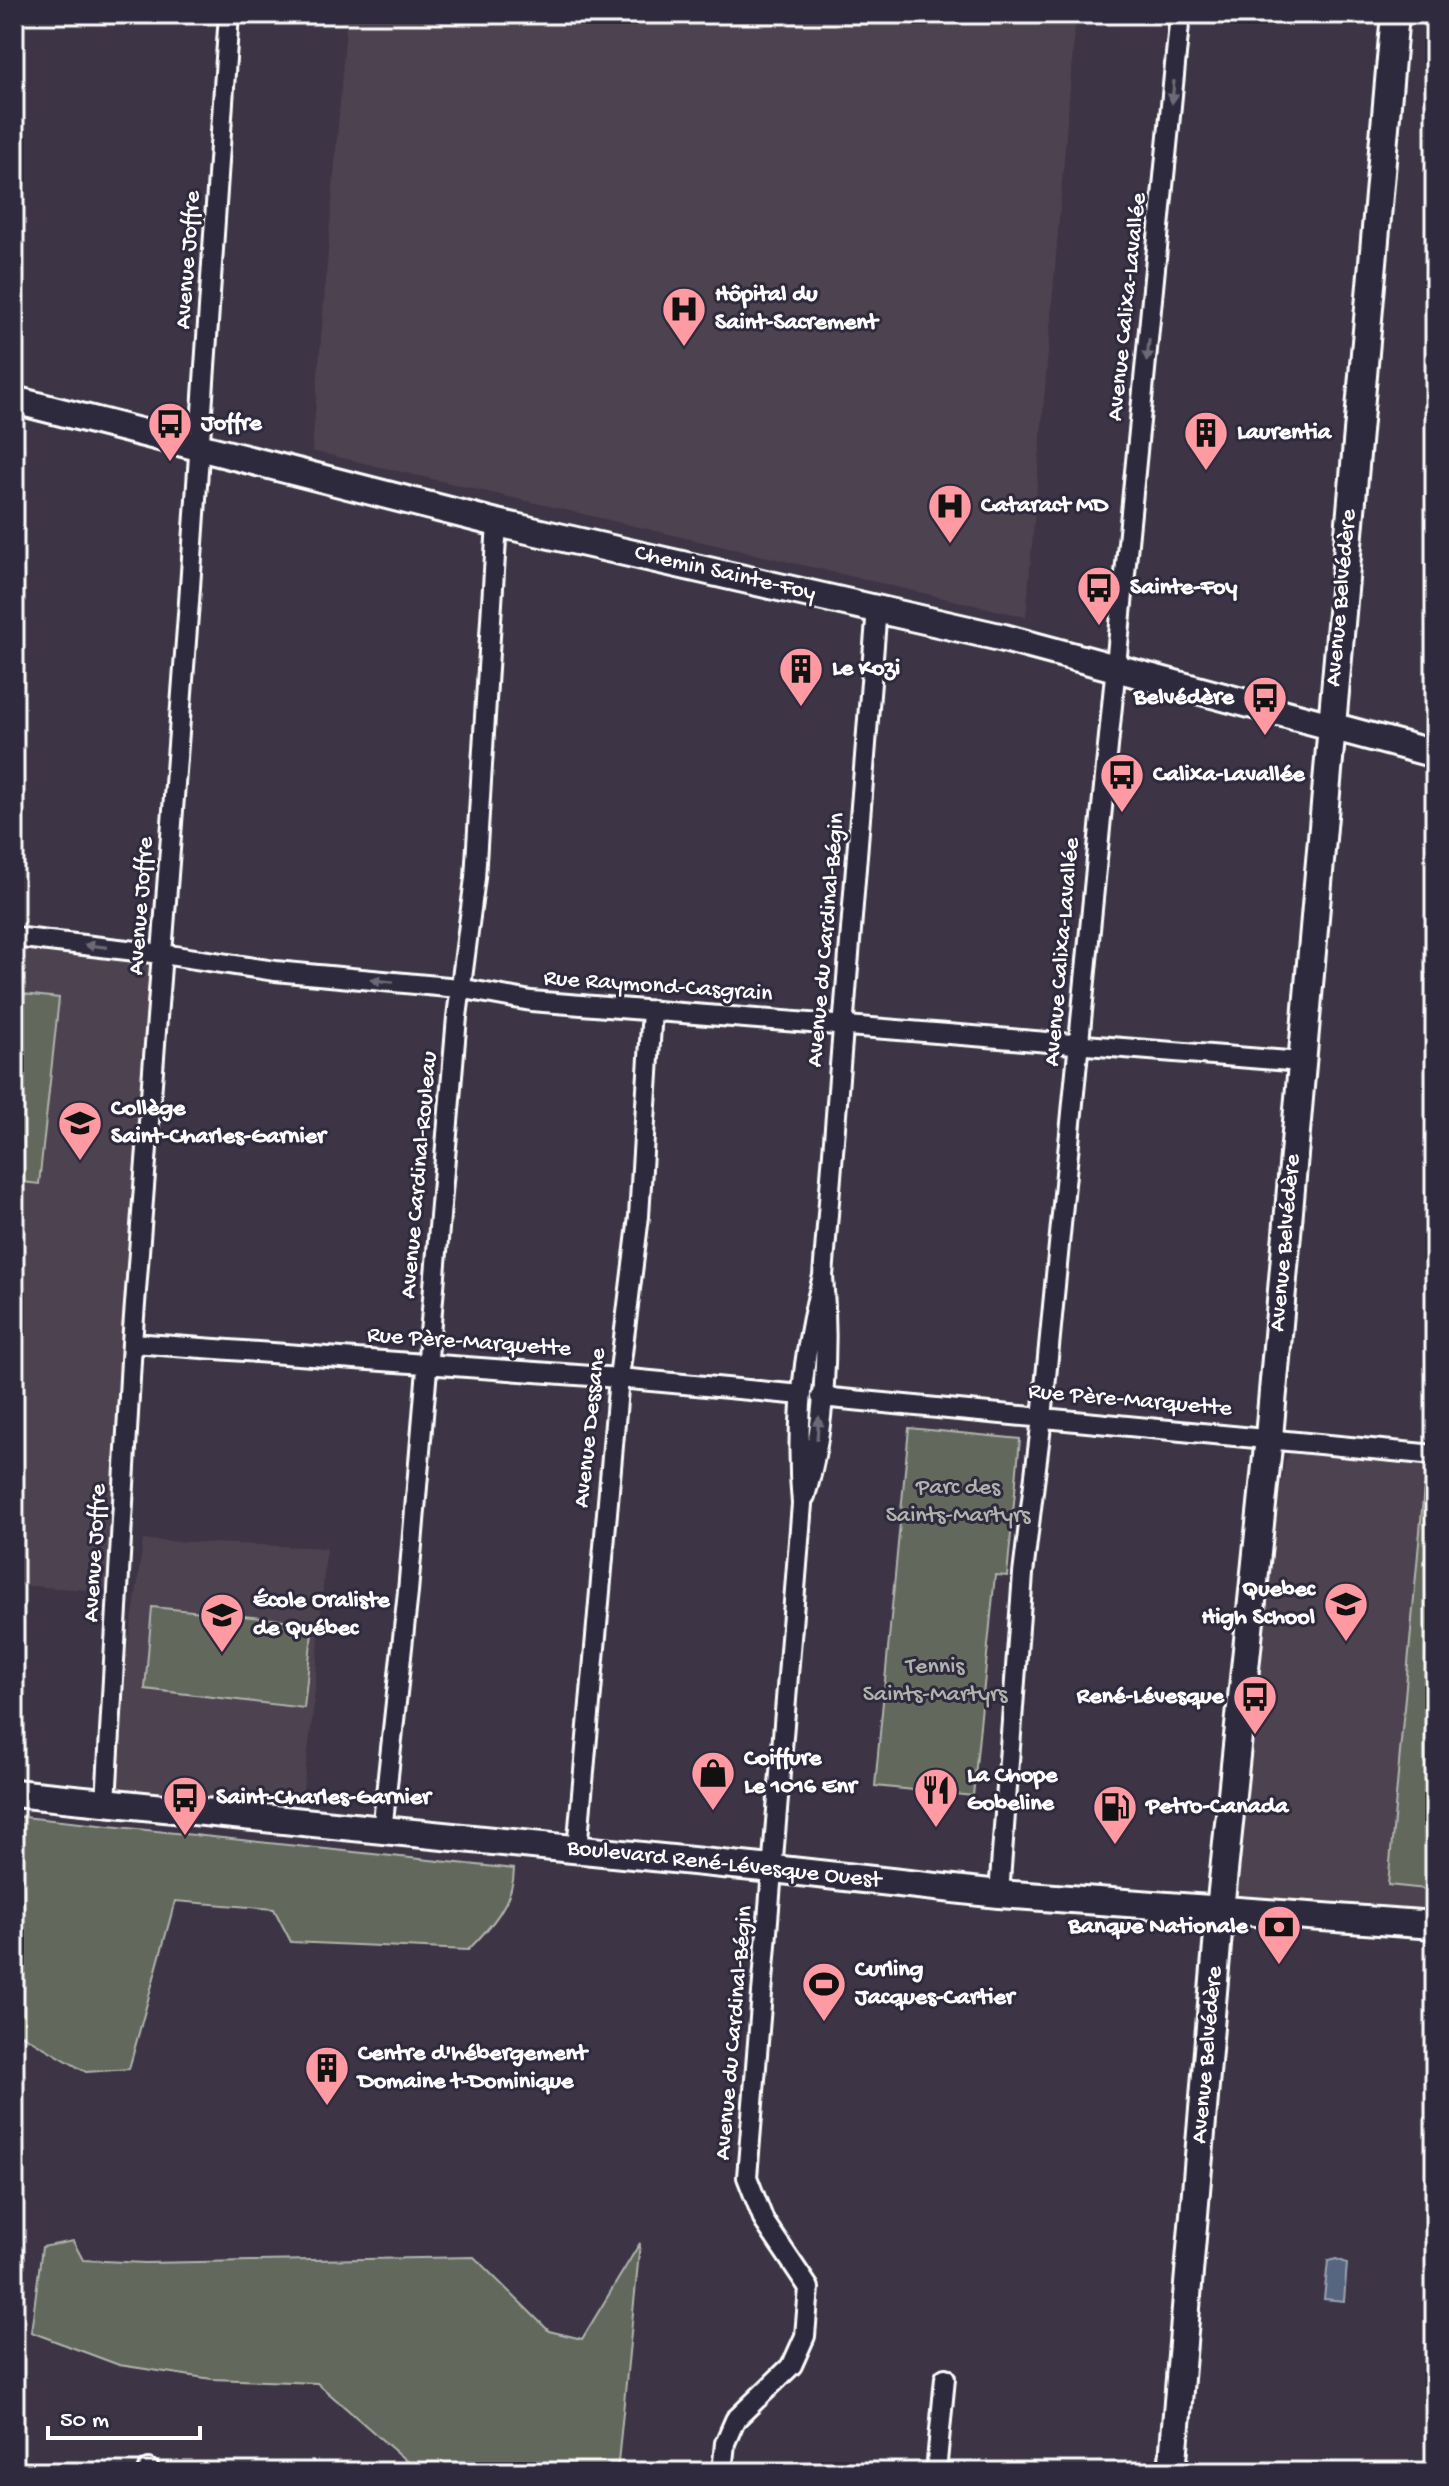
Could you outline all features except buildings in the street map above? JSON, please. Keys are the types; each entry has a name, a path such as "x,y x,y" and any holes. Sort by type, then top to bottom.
{"main road":[{"name":"Avenue Belvédère","path":"1172,2472 1220,1910 1269,1437 1395,14"},
{"name":"Chemin Sainte-Foy","path":"14,400 497,523 877,608 1115,667 1435,754"},
{"name":"Boulevard René-Lévesque Ouest","path":"14,1793 999,1894 1435,1925"}],"street":[{"name":"Avenue Joffre","path":"106,1803 132,1343 200,449 229,14"},
{"name":"Avenue Calixa-Lavallée","path":"999,1894 1023,1574 1042,1418 1180,14"},
{"name":"Avenue Cardinal-Rouleau","path":"382,1831 429,1365 459,988 475,878 497,523"},
{"name":"Avenue du Cardinal-Bégin","path":"722,2472 725,2443 735,2420 792,2365 805,2336 809,2288 764,2221 747,2177 802,1504 798,1462 812,1396 811,1320 823,1276 877,608"},
{"name":"Rue Raymond-Casgrain","path":"14,937 275,971 459,988 531,1001 1301,1062"},
{"name":"Avenue Dessane","path":"577,1850 619,1378 639,1216 652,1010"},
{"name":"Rue Père-Marquette","path":"132,1343 619,1378 1435,1455"},
{"path":"936,2472 945,2378"}],"shaded area":[{"name":"Hôpital du Saint-Sacrement","path":"347,14 1076,14 1026,617 312,451"},
{"name":"Collège Saint-Charles-Garnier","path":"14,936 162,954 118,1592 14,1585"},
{"name":"Quebec High School","path":"1290,1454 1435,1462 1435,1925 1220,1910 1229,1823 1285,1461"},
{"name":"École Oraliste de Québec","path":"143,1540 326,1548 313,1712 299,1822 106,1803 107,1773"}],"green space":[{"path":"14,993 59,998 39,1184 14,1181"},
{"path":"909,1428 1020,1439 1007,1576 995,1575 973,1796 875,1786"},
{"path":"1424,1487 1435,1488 1435,1890 1388,1885"},
{"path":"152,1607 313,1623 304,1708 145,1689"},
{"path":"14,1816 514,1869 513,1881 499,1914 468,1950 291,1942 274,1909 175,1901 129,2069 86,2072 14,2030 14,1913 22,1878 14,1877"},
{"path":"73,2241 83,2260 145,2263 474,2257 549,2331 582,2339 640,2243 617,2472 419,2472 317,2383 212,2379 119,2365 31,2332 42,2247"}],"water":[{"path":"1336,2259 1347,2263 1344,2301 1324,2299 1328,2261"}],"place":[{"name":"Hôpital du Saint-Sacrement","path":"684,348"},
{"name":"Joffre","path":"170,463"},
{"name":"Laurentia","path":"1206,472"},
{"name":"Cataract MD","path":"950,545"},
{"name":"Sainte-Foy","path":"1099,627"},
{"name":"Le Kozi","path":"801,708"},
{"name":"Belvédère","path":"1265,737"},
{"name":"Calixa-Lavallée","path":"1122,814"},
{"name":"Collège Saint-Charles-Garnier","path":"80,1162"},
{"name":"Quebec High School","path":"1346,1643"},
{"name":"École Oraliste de Québec","path":"222,1654"},
{"name":"René-Lévesque","path":"1255,1736"},
{"name":"Coiffure Le 1016 Enr","path":"713,1812"},
{"name":"La Chope Gobeline","path":"936,1829"},
{"name":"Saint-Charles-Garnier","path":"185,1837"},
{"name":"Petro-Canada","path":"1115,1846"},
{"name":"Banque Nationale","path":"1279,1966"},
{"name":"Curling Jacques-Cartier","path":"824,2023"},
{"name":"Centre d'hébergement Domaine t-Dominique","path":"327,2107"}],"park label":[{"name":"Parc des Saints-Martyrs","path":"958,1502"},
{"name":"Tennis Saints-Martyrs","path":"935,1681"}]}
